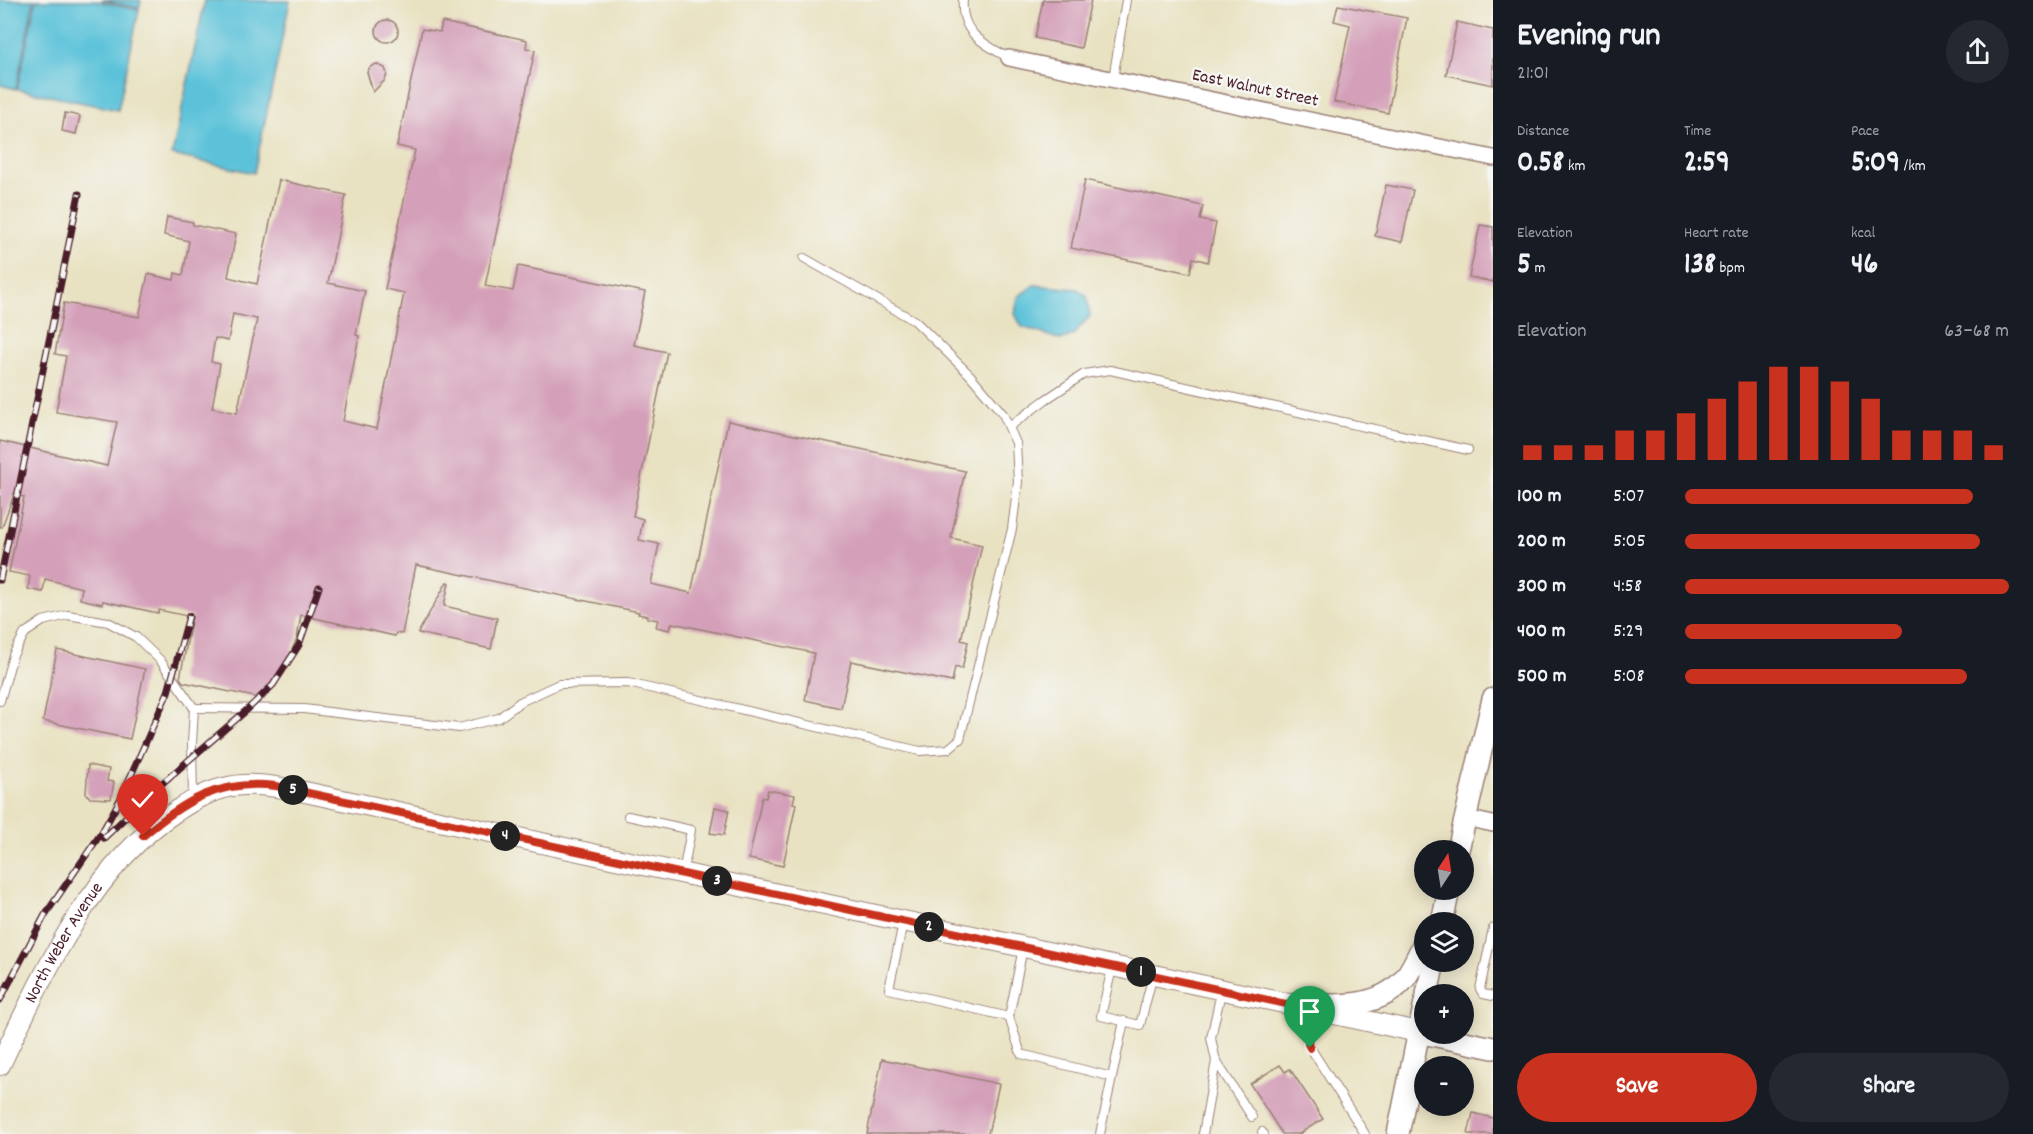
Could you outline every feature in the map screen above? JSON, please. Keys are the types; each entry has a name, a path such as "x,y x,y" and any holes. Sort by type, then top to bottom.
{"main road":[{"path":"1460,840 1493,699"},
{"path":"1291,1005 1361,1002 1384,996 1406,976 1414,961"},
{"path":"1398,1134 1416,1044"},
{"path":"1474,1044 1493,1048"}],"street":[{"name":"East Walnut Street","path":"1009,58 1493,158"},
{"name":"North Weber Avenue","path":"0,1065 42,980 76,921 121,858 143,836 194,798 241,784 276,786 1414,1031"},
{"path":"1466,818 1493,824"}],"lane":[{"path":"963,0 962,13 976,39 1009,58"},
{"path":"1113,79 1126,0"},
{"path":"194,708 304,709 459,728 499,718 520,702 559,684 628,683 920,751 948,749 960,739 1012,529 1018,482 1016,443 1003,414 970,375 915,321 804,258"},
{"path":"1009,427 1045,399 1084,374 1110,370 1468,450"},
{"path":"0,701 13,655 26,633 43,621 68,615 108,622 136,637 160,660 194,708 192,744 194,798"},
{"path":"628,816 691,830 683,874"},
{"path":"904,921 889,989 1009,1017"},
{"path":"1493,927 1480,989 1483,994 1493,996"},
{"path":"1023,947 1009,1017 1021,1054 1112,1077"},
{"path":"1112,966 1101,1016 1140,1025 1153,975"},
{"path":"1221,990 1211,1038 1216,1061 1252,1117"},
{"path":"1314,1010 1308,1044 1365,1134"},
{"path":"1100,1134 1124,1021"},
{"path":"1203,1134 1216,1061"}],"water":[{"path":"0,0 34,0 16,89 0,85"},
{"path":"36,0 92,0 139,10 118,110 17,89"},
{"path":"101,0 141,0 139,8"},
{"path":"205,0 290,1 254,173 172,155"},
{"path":"1034,285 1077,289 1087,296 1090,316 1073,335 1061,340 1022,327 1015,314 1018,297"}],"building":[{"path":"1043,0 1091,0 1081,48 1035,38"},
{"path":"1338,5 1407,18 1388,113 1334,102 1350,25 1334,21"},
{"path":"383,20 391,20 398,27 398,35 391,42 383,42 376,35 376,27"},
{"path":"442,22 527,40 526,48 535,50 485,286 513,291 518,266 645,292 634,345 667,352 633,516 643,519 639,540 659,544 651,584 691,593 728,421 965,471 951,538 982,545 961,640 968,642 962,669 955,667 952,682 851,661 841,708 805,700 814,653 672,623 670,630 656,627 658,620 647,618 648,616 638,614 639,612 416,565 402,634 396,633 395,636 301,615 297,638 286,664 264,699 183,682 180,678 192,617 80,599 82,588 45,579 43,592 28,589 30,576 9,572 24,497 14,494 2,527 0,527 0,441 107,466 117,422 56,412 66,356 55,354 64,303 139,317 148,274 174,280 175,273 183,275 189,241 164,235 167,217 236,234 228,277 257,284 279,180 346,195 328,283 365,291 343,421 377,429 404,293 385,289 415,150 397,146 422,29 440,32","holes":["233,314 257,319 237,413 212,408 220,364 211,362 215,338 228,341"]},
{"path":"1457,22 1493,30 1493,85 1446,75"},
{"path":"376,64 385,68 387,74 385,80 373,92 367,72"},
{"path":"65,113 80,116 76,134 62,131"},
{"path":"1085,180 1203,206 1200,220 1216,223 1208,262 1193,258 1190,273 1071,248"},
{"path":"1386,185 1413,190 1402,242 1375,236"},
{"path":"1480,225 1493,227 1493,282 1469,277"},
{"path":"447,582 449,583 444,606 497,618 491,649 418,633"},
{"path":"57,650 145,669 130,739 43,721"},
{"path":"88,765 109,769 107,781 114,782 111,799 90,798 86,793"},
{"path":"768,790 795,795 793,803 796,804 783,866 749,859 762,797 766,798"},
{"path":"715,807 729,810 724,835 710,833"},
{"path":"882,1059 999,1084 988,1134 867,1134"},
{"path":"1280,1065 1285,1072 1290,1069 1323,1119 1299,1134 1282,1134 1250,1084"},
{"path":"1474,1113 1493,1118 1493,1134 1468,1134"}],"railway":[{"path":"0,580 79,194"},
{"path":"104,838 152,792 273,685 299,645 319,587"},
{"path":"0,1000 45,915 102,832 121,798 168,692 189,616"}],"route":[{"path":"143,836 194,798 241,784 276,786 1314,1010 1308,1044 1310,1048"}]}
